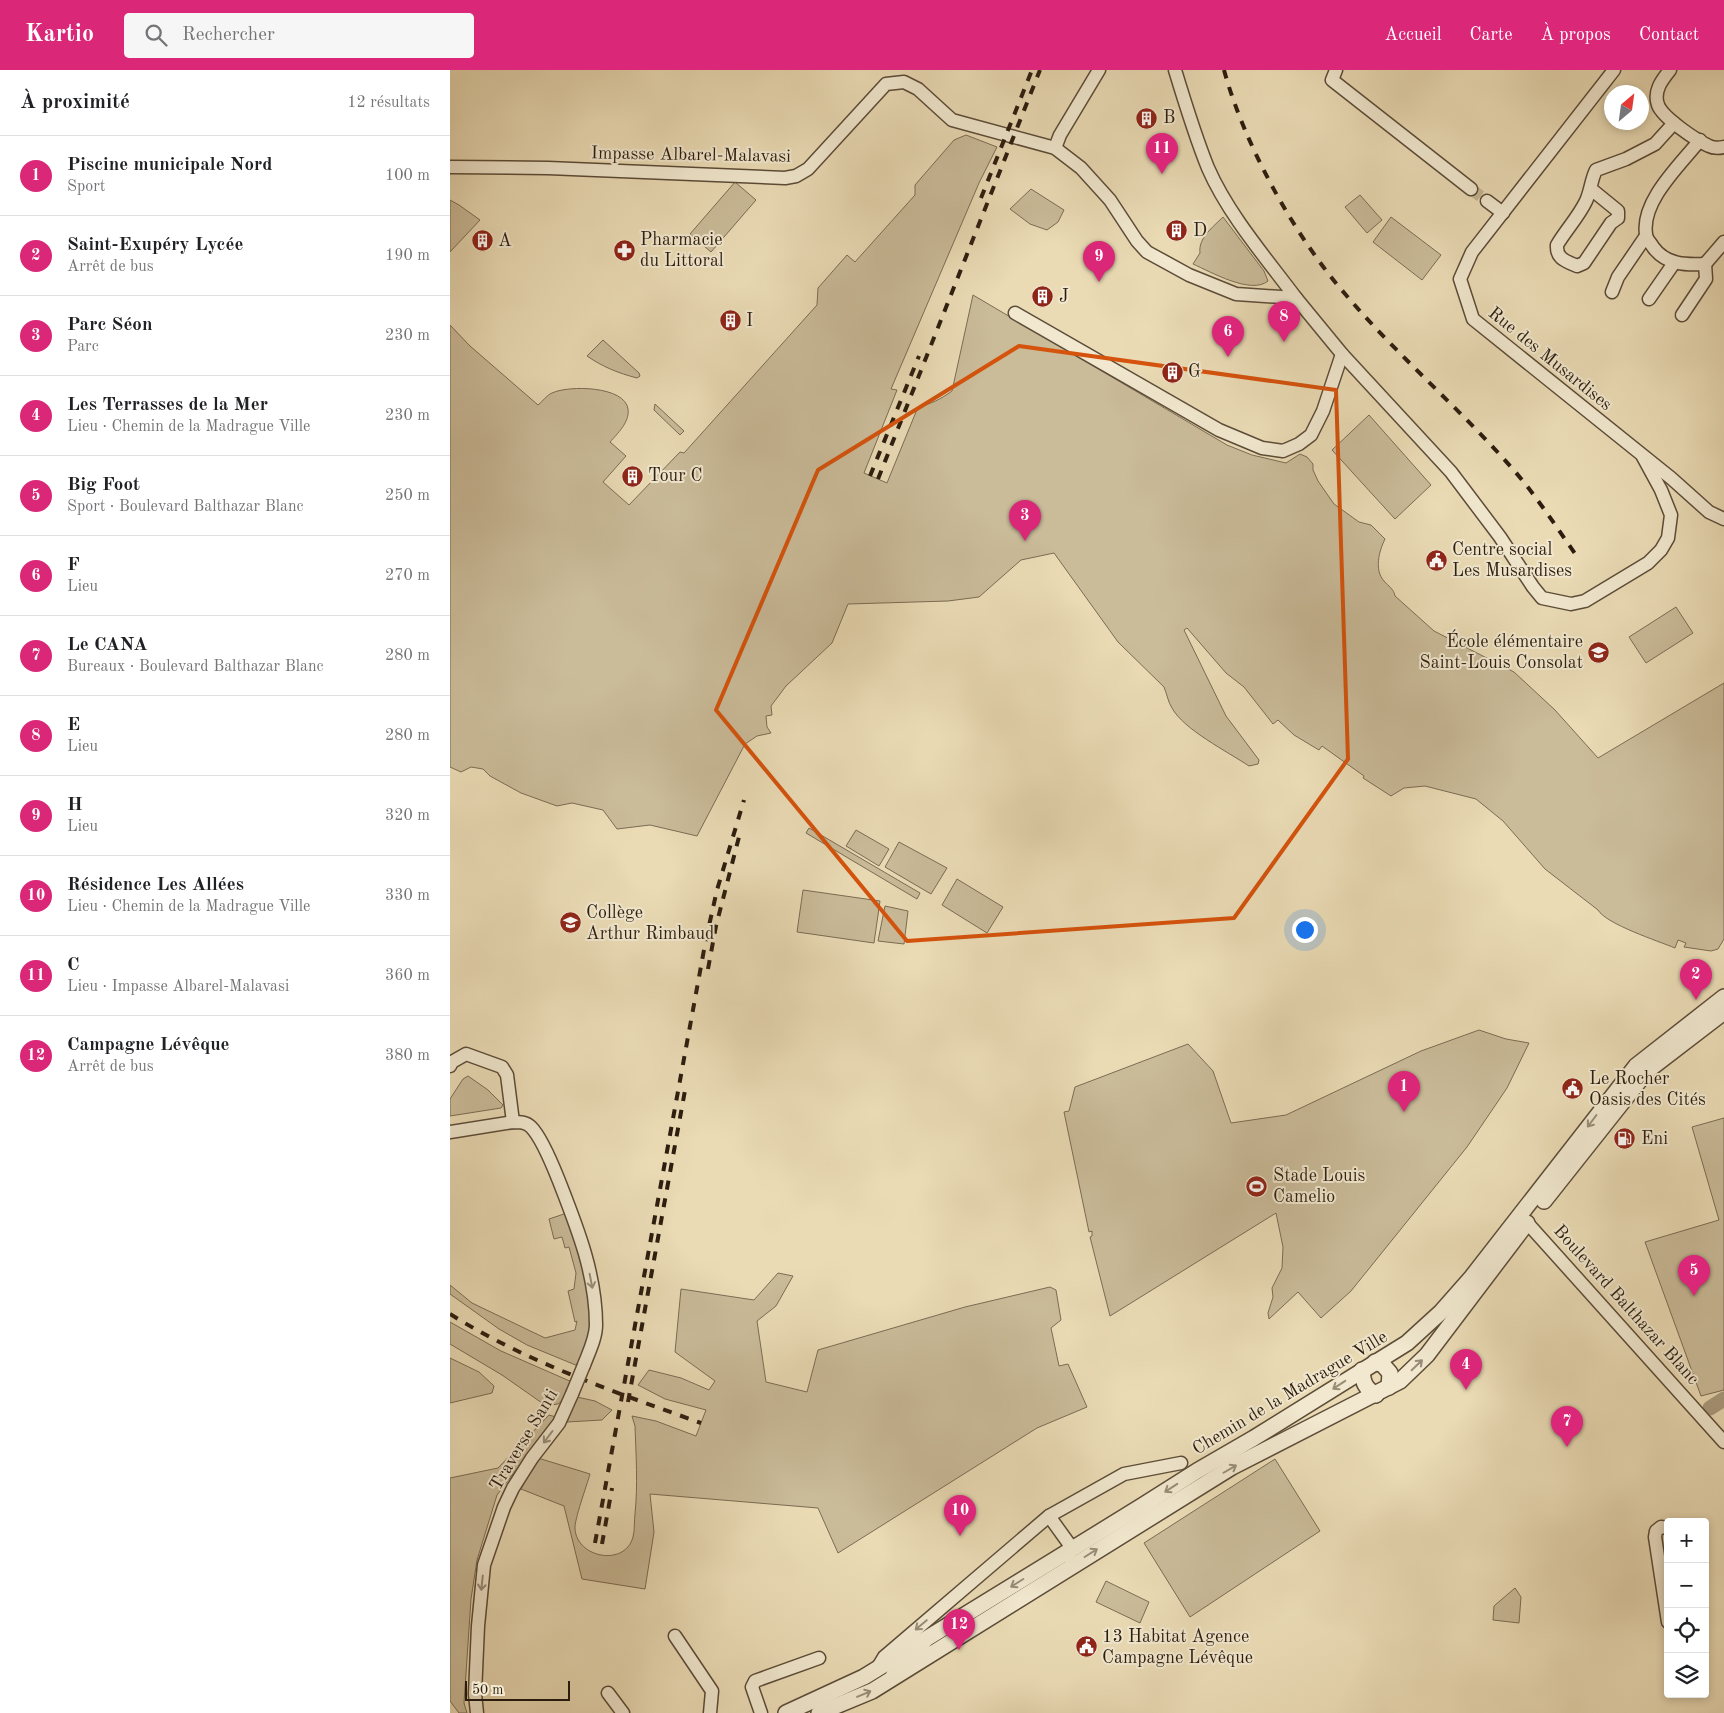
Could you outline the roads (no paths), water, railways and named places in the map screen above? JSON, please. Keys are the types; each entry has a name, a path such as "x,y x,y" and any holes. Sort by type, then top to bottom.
{"street":[{"path":"1098,70 1060,135 1055,148 1081,168 1110,200 1137,241 1147,252 1189,275 1236,294 1296,298"},
{"path":"1175,70 1187,112 1209,169 1229,206 1296,298 1342,354 1450,472 1542,598 1571,604 1584,601 1648,563 1661,550 1668,538 1671,515 1661,490 1643,457"},
{"path":"1336,70 1332,80 1471,189"},
{"name":"Rue des Musardises","path":"1614,70 1472,252 1460,279 1473,319 1670,478 1709,512 1724,519"},
{"path":"1670,70 1658,89 1658,104 1663,113 1674,123 1711,147 1724,147"},
{"name":"Impasse Albarel-Malavasi","path":"450,167 548,168 785,178 796,176 808,169 886,84 904,82 918,89 952,120 1055,148"},
{"path":"1591,189 1618,211 1618,218 1611,223 1584,263 1577,266 1560,258 1557,245 1586,202 1591,189 1591,179 1596,170 1626,159 1655,144 1674,123"},
{"path":"1612,292 1618,277 1646,236 1648,210 1653,197 1700,140"},
{"path":"1487,202 1503,214"},
{"path":"1646,236 1657,253 1674,263 1705,264"},
{"path":"1682,315 1706,279 1705,264 1724,242"},
{"path":"1649,299 1674,263"},
{"path":"1015,313 1219,430 1262,448 1283,451 1299,444 1311,435 1323,411 1342,354"},
{"name":"Chemin de la Madrague Ville","path":"819,1713 872,1691 1232,1467 1400,1381 1427,1355 1636,1066 1724,997"},
{"name":"Chemin de la Madrague Ville","path":"786,1713 864,1678 1407,1343 1442,1312 1524,1219 1647,1071 1724,1012"},
{"path":"450,1066 452,1062 466,1054 502,1067 507,1075 513,1122 450,1132"},
{"name":"Traverse Santi","path":"477,1713 475,1694 478,1626 484,1565 504,1507 513,1488 532,1458 559,1423 594,1338 596,1318 585,1251 580,1233 552,1163 529,1125 513,1122"},
{"name":"Boulevard Balthazar Blanc","path":"1524,1219 1724,1442"},
{"path":"1383,1365 1390,1373 1391,1377 1382,1391 1365,1387 1362,1381 1368,1366 1383,1365"},
{"path":"876,1670 884,1657 1049,1516 1124,1474 1181,1463"},
{"path":"1034,1589 1044,1575 1066,1561 1072,1548 1049,1516"},
{"path":"1664,1527 1661,1527 1656,1531 1655,1538 1666,1608"},
{"path":"959,1593 968,1614 978,1616 1006,1600 1018,1599"},
{"path":"674,1636 712,1691 710,1713"},
{"path":"889,1680 896,1668 921,1650 928,1638"},
{"path":"761,1713 752,1687 755,1681 819,1658"},
{"path":"608,1693 623,1713"}],"waterway":[{"path":"1710,1408 1724,1399"}],"tunnel":[{"path":"1471,189 1487,201"}],"railway":[{"path":"981,198 1032,70"},
{"path":"878,479 1040,70"},
{"path":"1224,70 1244,128 1258,158 1290,218 1308,246 1346,295 1386,339 1470,423 1520,477 1576,555"},
{"path":"870,476 919,356"},
{"path":"595,1543 706,939 717,890 744,800"},
{"path":"708,969 716,926 740,833"},
{"path":"628,1402 686,1085"},
{"path":"450,1314 541,1362 604,1388 701,1423"},
{"path":"602,1544 612,1488"}],"place":[{"name":"B","path":"1147,118"},
{"name":"C","path":"1162,174"},
{"name":"D","path":"1177,231"},
{"name":"A","path":"482,241"},
{"name":"Pharmacie du Littoral","path":"624,250"},
{"name":"H","path":"1099,282"},
{"name":"J","path":"1043,297"},
{"name":"I","path":"730,321"},
{"name":"E","path":"1284,342"},
{"name":"F","path":"1228,357"},
{"name":"G","path":"1172,372"},
{"name":"Tour C","path":"632,476"},
{"name":"Parc Séon","path":"1025,541"},
{"name":"Centre social Les Musardises","path":"1436,560"},
{"name":"École élémentaire Saint-Louis Consolat","path":"1599,652"},
{"name":"Collège Arthur Rimbaud","path":"570,923"},
{"name":"Saint-Exupéry Lycée","path":"1696,1000"},
{"name":"Le Rocher Oasis des Cités","path":"1573,1089"},
{"name":"Piscine municipale Nord","path":"1404,1112"},
{"name":"Eni","path":"1625,1139"},
{"name":"Stade Louis Camelio","path":"1257,1186"},
{"name":"Big Foot","path":"1694,1296"},
{"name":"Les Terrasses de la Mer","path":"1466,1390"},
{"name":"Le CANA","path":"1567,1447"},
{"name":"Résidence Les Allées","path":"960,1536"},
{"name":"13 Habitat Agence Campagne Lévêque","path":"1086,1647"},
{"name":"Campagne Lévêque","path":"959,1650"}]}
